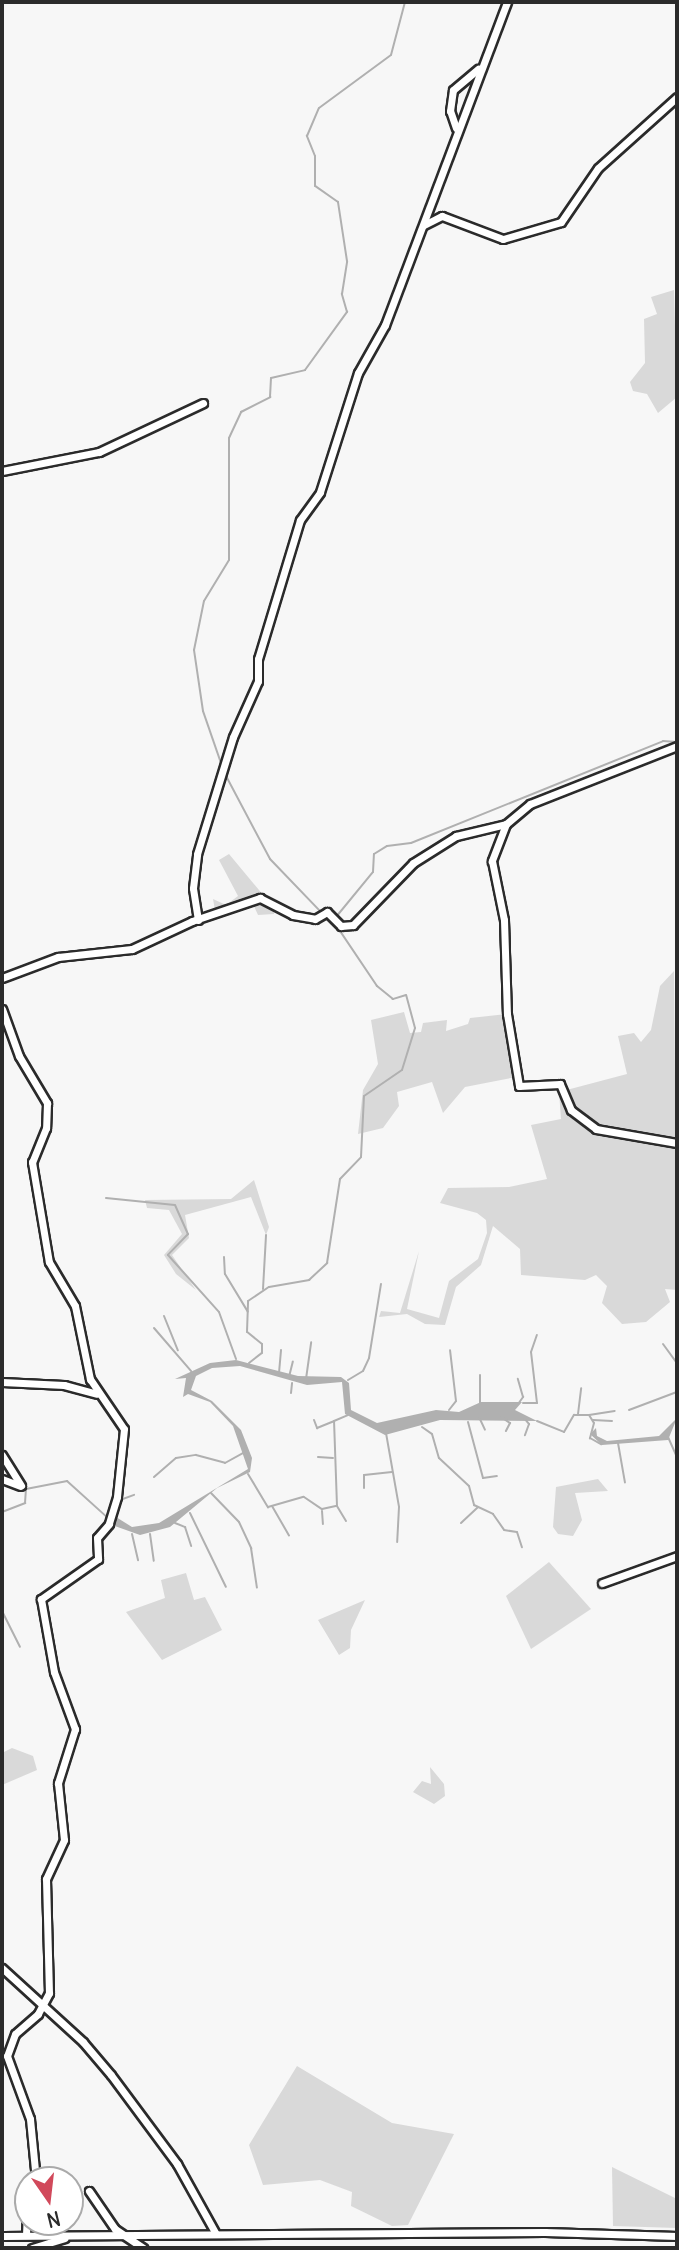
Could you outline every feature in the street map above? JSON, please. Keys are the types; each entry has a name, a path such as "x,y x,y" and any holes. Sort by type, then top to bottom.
{"street":[{"path":"198,920 193,888 197,854 233,737 258,681 258,659 300,520 320,492 358,373 385,325 424,226 456,128 481,66 498,38 507,2"},
{"path":"456,128 450,111 453,90 481,66"},
{"path":"424,226 442,216 503,239 561,222 598,168 677,97"},
{"path":"2,471 99,452 203,403"},
{"path":"2,978 58,957 132,950 198,920 260,898 293,915 315,919 327,912 344,928 375,907 413,863 461,834 506,824 530,804 677,746"},
{"path":"506,824 492,862 504,920 507,1014 519,1086 560,1084 571,1110 596,1129 677,1143"},
{"path":"2,1009 19,1056 47,1103 46,1128 32,1161 42,1229 53,1271 75,1306 90,1380 124,1429 111,1518 98,1534 98,1559 41,1599 54,1672 75,1729 58,1783 64,1840 46,1879 49,1993 42,2007 15,2034 8,2056 30,2119 35,2166"},
{"path":"2,1382 64,1385 99,1395"},
{"path":"2,1455 21,1486 2,1479"},
{"path":"602,1583 677,1556"},
{"path":"2,1968 111,2076 177,2164 216,2234"},
{"path":"89,2191 123,2235 143,2248"},
{"path":"84,2235 677,2236"},
{"path":"33,2248 71,2236"}],"shaded area":[{"path":"674,290 677,397 658,413 647,394 633,391 630,382 645,363 644,319 657,314 651,297"},
{"path":"229,854 274,908 274,914 258,915 253,904 216,916 213,899 226,905 238,896 219,860"},
{"path":"674,971 677,1290 665,1289 670,1302 646,1322 622,1324 602,1303 607,1286 596,1275 585,1280 521,1275 520,1249 493,1226 481,1265 456,1287 445,1325 425,1324 407,1314 379,1317 381,1311 400,1313 419,1251 407,1309 439,1318 449,1281 478,1259 487,1233 486,1220 477,1213 440,1203 448,1188 509,1187 547,1179 531,1125 561,1119 559,1092 627,1074 618,1036 634,1033 641,1042 651,1030 660,986"},
{"path":"404,1012 410,1033 421,1032 423,1023 447,1020 446,1031 468,1024 470,1018 507,1014 516,1077 465,1087 443,1113 432,1082 397,1092 399,1106 383,1128 358,1134 363,1090 378,1064 371,1020"},
{"path":"254,1180 269,1227 266,1235 251,1197 185,1215 189,1238 172,1255 196,1290 176,1274 164,1255 182,1234 169,1210 147,1208 145,1200 231,1199"},
{"path":"236,1360 298,1376 341,1377 349,1383 351,1410 377,1423 436,1410 459,1412 481,1402 522,1402 515,1410 537,1421 440,1420 385,1435 345,1414 342,1382 307,1385 240,1366 212,1368 196,1376 191,1390 212,1401 241,1430 252,1458 250,1472 217,1488 170,1527 140,1535 112,1525 116,1517 132,1527 159,1523 248,1469 233,1426 210,1402 188,1394 183,1397 186,1378 175,1379 210,1363"},
{"path":"677,1418 668,1440 602,1445 590,1434 596,1428 597,1436 607,1441 659,1436"},
{"path":"598,1479 608,1491 575,1493 582,1520 573,1536 558,1534 553,1527 556,1487"},
{"path":"549,1562 591,1609 531,1649 506,1596"},
{"path":"186,1573 194,1600 205,1597 222,1630 162,1660 126,1612 165,1598 161,1580"},
{"path":"365,1600 351,1630 350,1648 339,1655 318,1620"},
{"path":"12,1748 33,1756 37,1770 2,1785 2,1753"},
{"path":"430,1767 444,1784 445,1796 434,1804 413,1792 422,1781 431,1784"},
{"path":"297,2066 392,2123 454,2134 408,2225 392,2226 351,2206 352,2192 320,2180 263,2185 249,2145"},
{"path":"612,2167 677,2199 677,2228 613,2226"}],"waterway":[{"path":"222,766 203,711 194,650 204,601 229,560 229,438 241,412 270,397 271,378 305,370 347,312 342,294 347,261 338,202 315,186 315,156 307,136 319,108 391,55 405,2"},
{"path":"336,917 373,872 374,854 387,846 411,843 663,741 677,742"},
{"path":"225,774 270,859 321,912"},
{"path":"249,1363 262,1353 262,1344 247,1332 248,1301 269,1287 309,1280 327,1263 340,1179 361,1157 364,1096 402,1070 415,1028 406,995 393,999 377,986 334,922"},
{"path":"106,1198 175,1205 188,1234 168,1255 219,1312 236,1359"},
{"path":"263,1289 266,1235"},
{"path":"224,1257 225,1274 248,1312"},
{"path":"348,1380 363,1371 369,1358 381,1284"},
{"path":"164,1316 178,1350"},
{"path":"154,1328 191,1371"},
{"path":"523,1403 537,1403 531,1352 537,1335"},
{"path":"306,1379 311,1342"},
{"path":"663,1344 677,1363"},
{"path":"279,1373 281,1350"},
{"path":"449,1410 456,1401 450,1350"},
{"path":"289,1377 293,1361"},
{"path":"480,1375 480,1405"},
{"path":"518,1379 523,1397 518,1404"},
{"path":"291,1393 292,1383"},
{"path":"578,1414 581,1388"},
{"path":"629,1410 677,1392"},
{"path":"589,1415 615,1411"},
{"path":"346,1521 337,1506 334,1421 348,1415"},
{"path":"537,1421 564,1432 574,1415 589,1415 594,1423 590,1438 601,1444"},
{"path":"479,1417 485,1430"},
{"path":"501,1417 510,1423 506,1431"},
{"path":"524,1418 529,1424 525,1435"},
{"path":"314,1420 317,1428 334,1421"},
{"path":"593,1420 612,1421"},
{"path":"468,1422 483,1478 497,1476"},
{"path":"422,1427 432,1434 439,1458 469,1486 474,1505 493,1514 504,1530 517,1532 522,1547"},
{"path":"386,1433 399,1507 397,1542"},
{"path":"668,1437 677,1457"},
{"path":"618,1443 625,1482"},
{"path":"154,1477 176,1458 196,1455 225,1463 245,1452"},
{"path":"318,1457 333,1458"},
{"path":"677,1469 677,1477"},
{"path":"364,1488 364,1475 392,1472"},
{"path":"248,1474 268,1507 304,1497 322,1509 336,1506"},
{"path":"2,1512 25,1503 26,1489 67,1481 108,1518"},
{"path":"211,1493 239,1522 251,1548 257,1588"},
{"path":"120,1500 134,1495"},
{"path":"115,1519 120,1501"},
{"path":"272,1506 289,1535"},
{"path":"461,1523 478,1507"},
{"path":"322,1511 323,1524"},
{"path":"190,1513 226,1587"},
{"path":"175,1523 185,1527 191,1546"},
{"path":"132,1534 138,1560"},
{"path":"150,1534 154,1561"},
{"path":"2,1611 20,1647"}]}
